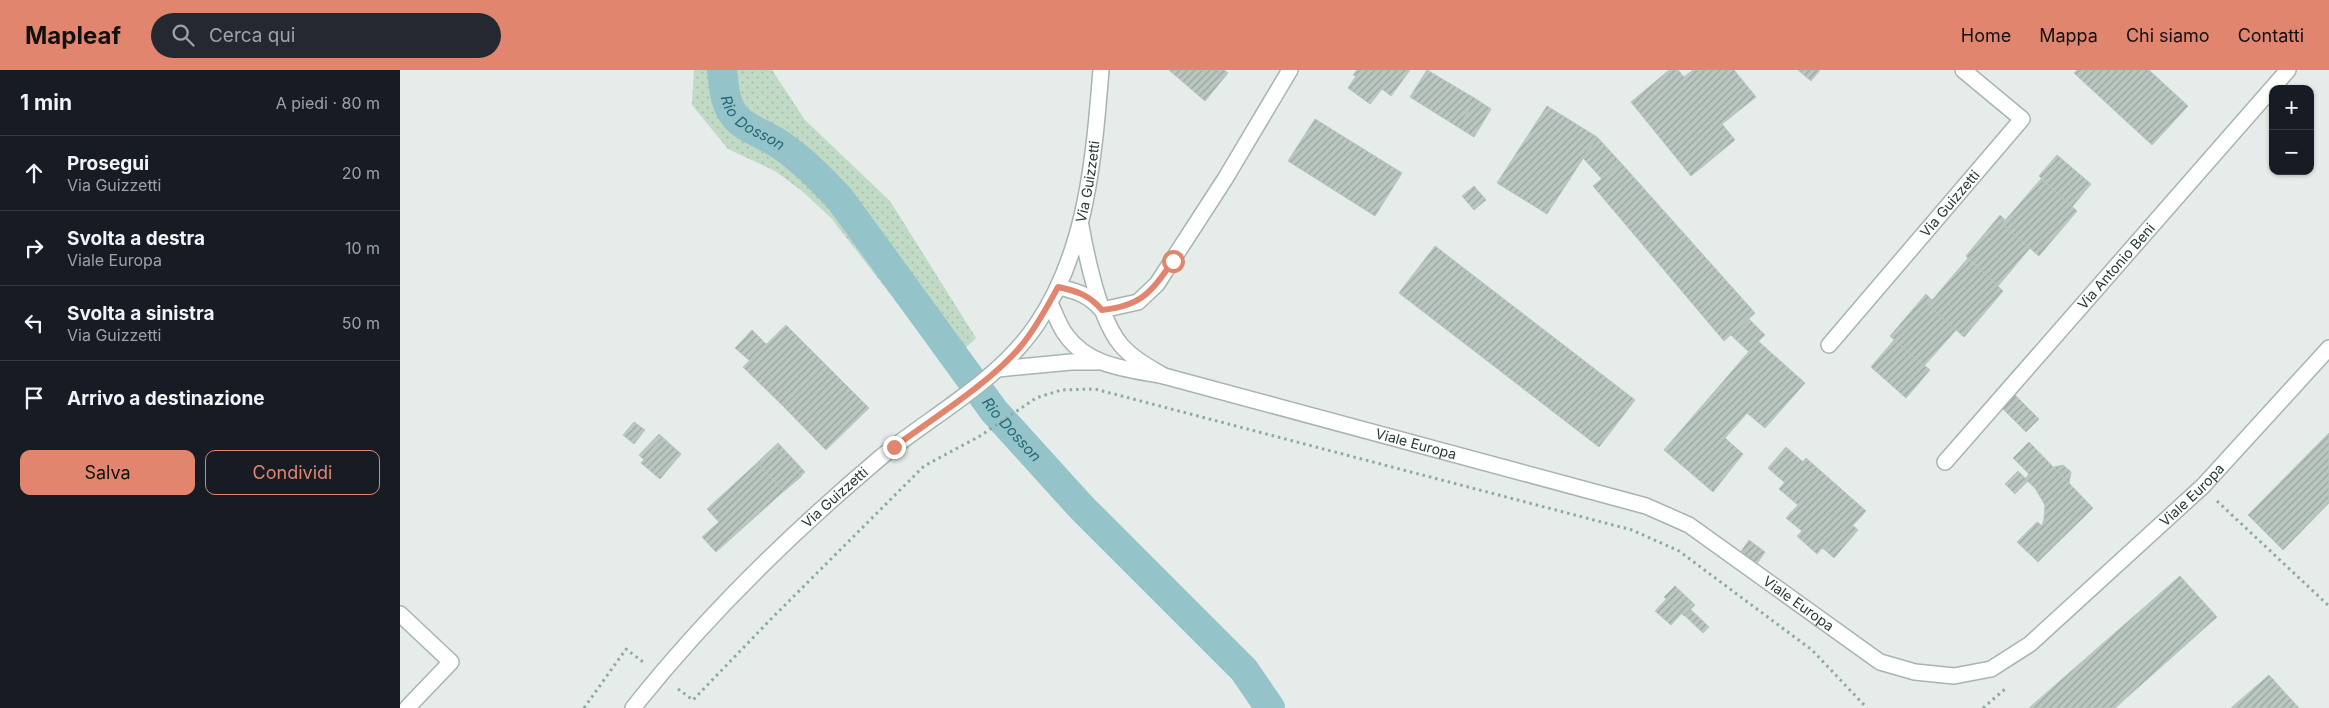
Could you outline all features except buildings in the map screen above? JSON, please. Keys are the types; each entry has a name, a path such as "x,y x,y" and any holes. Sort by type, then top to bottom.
{"street":[{"name":"Via Guizzetti","path":"633,708 684,647 794,533 894,447 998,369 1020,347 1050,303 1058,287 1080,222 1093,159 1101,70"},
{"path":"1102,310 1138,302 1157,284 1225,179 1290,70"},
{"name":"Via Guizzetti","path":"1829,345 2022,120 1963,70"},
{"name":"Via Antonio Beni","path":"1945,462 2288,70"},
{"name":"Viale Europa","path":"1080,222 1087,262 1102,310 1120,344 1135,359 1164,376"},
{"name":"Viale Europa","path":"1058,287 1081,292 1093,299 1102,310"},
{"name":"Viale Europa","path":"1050,303 1065,334 1083,352 1098,362"},
{"name":"Viale Europa","path":"998,369 1071,362 1098,362 1164,376 1618,497 1668,514 1689,525 1880,662 1915,672 1954,676 1991,668 2030,644 2203,486 2329,348"},
{"path":"400,614 451,662 407,708"}],"path":[{"path":"670,683 693,700 924,466 980,436 1036,398 1061,390 1095,389 1632,530 1678,551 1812,650 1867,708"},
{"path":"2203,486 2329,606"},
{"path":"584,708 626,648 649,667"}],"green space":[{"path":"694,70 772,70 805,120 890,201 976,338 946,366 831,218 802,191 775,171 728,149 692,105"}],"waterway":[{"name":"Rio Dosson","path":"722,70 726,99 738,120 796,156 840,199 994,411 1082,508 1244,670 1270,708"}],"route":[{"path":"894,447 998,369 1020,347 1038,324 1058,287 1081,292 1093,299 1102,310 1112,309 1138,302 1157,284 1173,261"}]}
